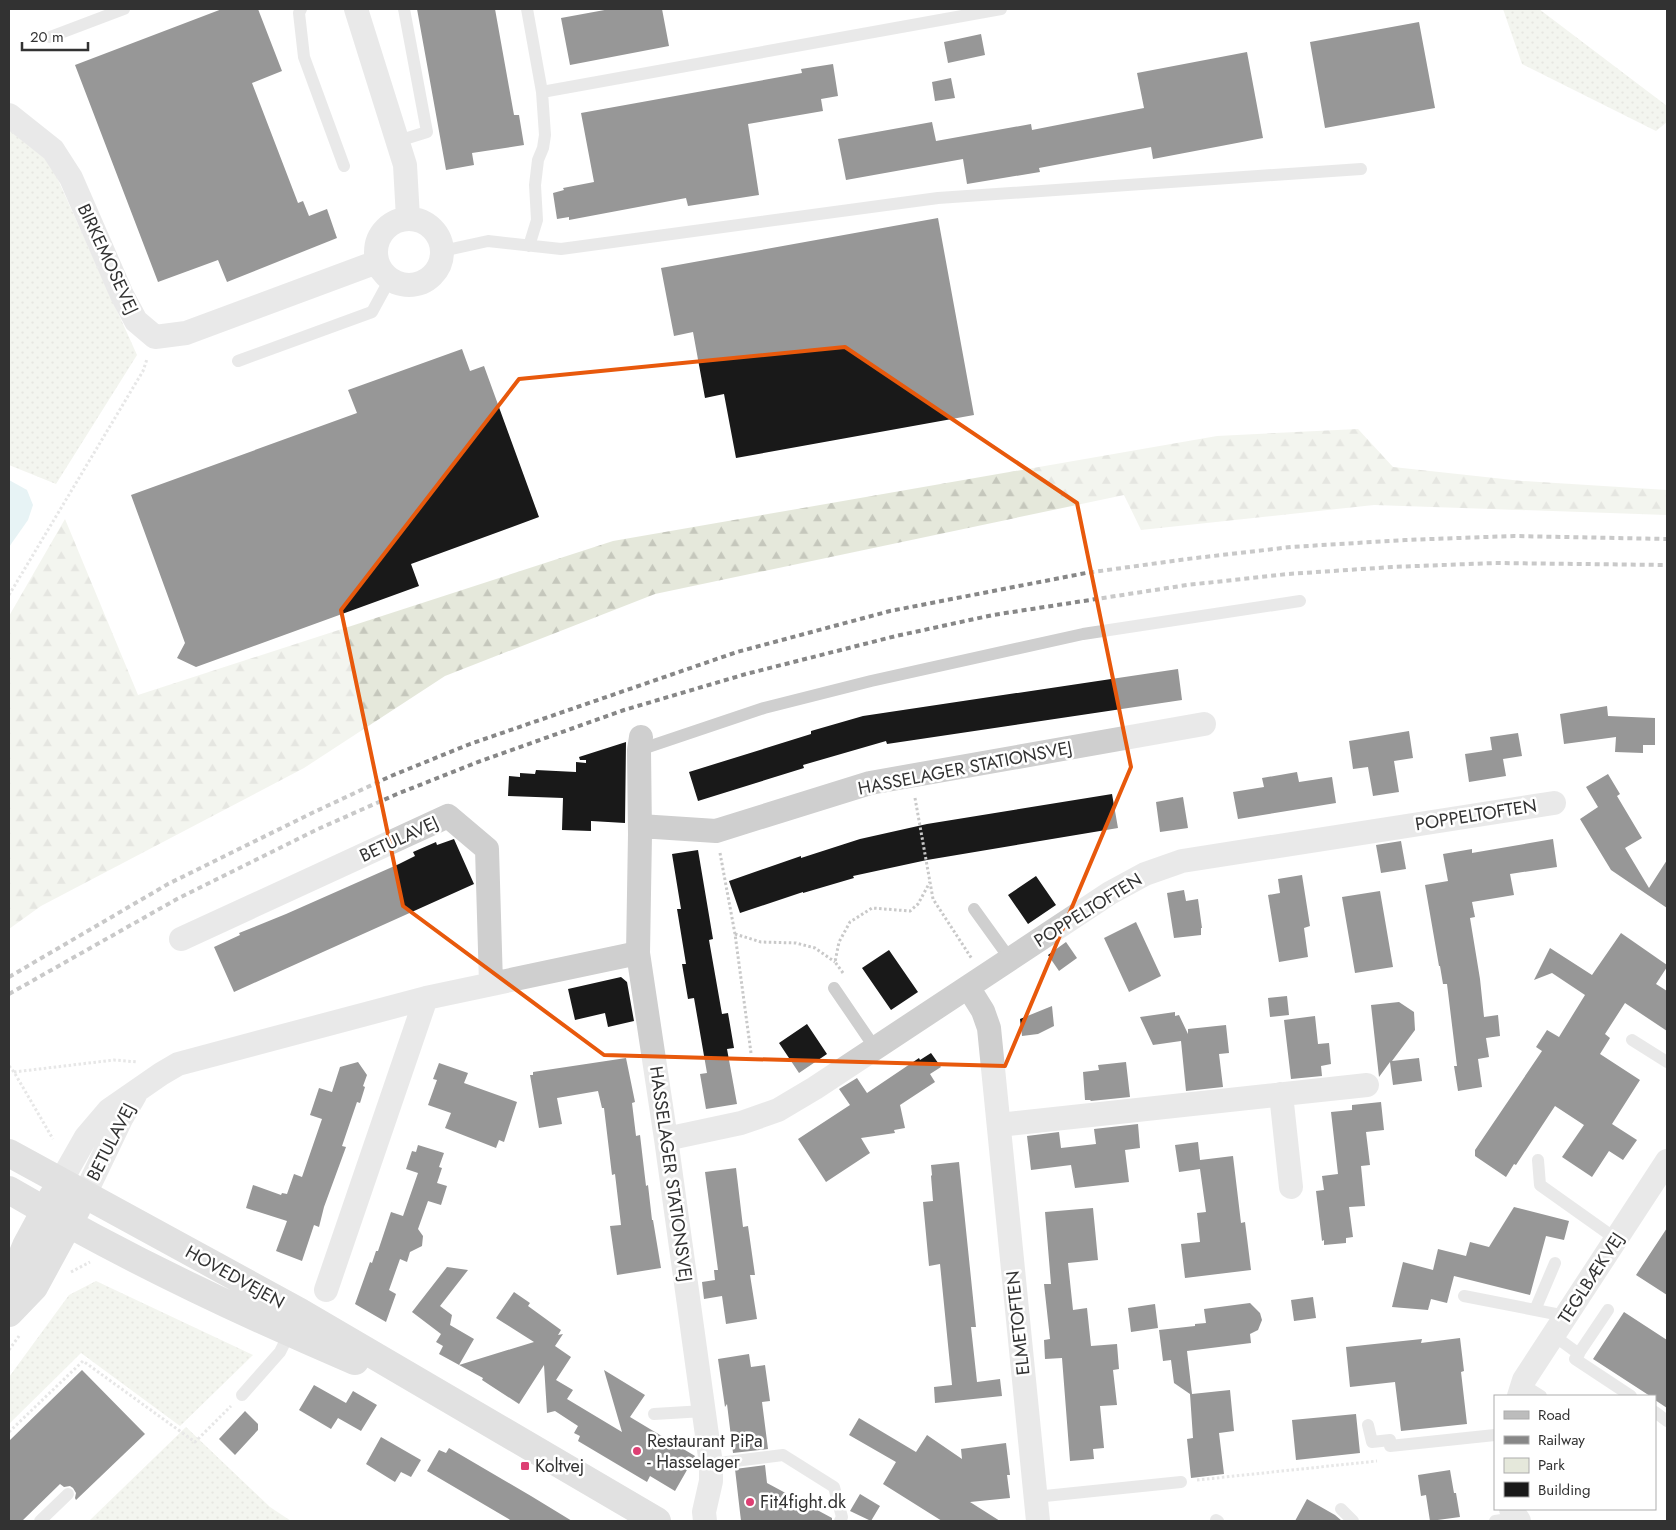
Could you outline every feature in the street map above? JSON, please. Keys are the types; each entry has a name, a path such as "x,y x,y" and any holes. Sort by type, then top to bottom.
{"main road":[{"name":"HOVEDVEJEN","path":"9,1153 85,1194 295,1323 493,1424 657,1521"},
{"path":"9,1287 26,1246 61,1181"},
{"name":"HOVEDVEJEN","path":"9,1190 69,1224 196,1289 295,1323"},
{"path":"9,1313 34,1287 85,1194"}],"street":[{"path":"356,9 405,164 408,218"},
{"name":"BIRKEMOSEVEJ","path":"9,115 53,150 71,178 122,295 136,322 155,337"},
{"path":"408,218 428,224 440,241 442,251 436,271 420,283 409,285 399,284 383,271 375,252 381,233 388,225 408,218"},
{"path":"155,337 186,333 383,271"},
{"name":"HASSELAGER STATIONSVEJ","path":"640,826 716,831 870,783 1204,724"},
{"name":"HASSELAGER STATIONSVEJ","path":"640,744 638,953 711,1464 711,1480 704,1512 705,1521"},
{"name":"POPPELTOFTEN","path":"666,1139 741,1123 778,1110 1110,893 1145,874 1182,861 1554,803"},
{"name":"BETULAVEJ","path":"181,939 448,816 487,849 491,984"},
{"name":"BETULAVEJ","path":"61,1181 80,1146 95,1125 120,1101 137,1092 178,1064 426,998 638,953"},
{"name":"ELMETOFTEN","path":"976,982 989,1028 1038,1521"},
{"path":"326,1290 426,998"},
{"path":"999,1125 1367,1085"},
{"name":"BETULAVEJ","path":"85,1194 121,1120 137,1092"},
{"path":"1282,1094 1291,1187"},
{"name":"TEGLBÆKVEJ","path":"1527,1392 1553,1335 1667,1161"}],"lane":[{"path":"50,37 124,9"},
{"path":"300,9 304,57 344,166"},
{"path":"398,141 427,132 404,9"},
{"path":"527,9 542,92 545,135 543,148 538,160 535,185 537,220 529,246"},
{"path":"542,92 1001,9"},
{"path":"442,251 488,241 561,249 938,198 1361,169"},
{"path":"238,361 372,312 383,271"},
{"path":"640,744 764,708 871,681 1082,634 1300,601"},
{"path":"974,909 1010,959"},
{"path":"834,988 875,1048"},
{"path":"1632,1040 1667,1062"},
{"path":"1538,1160 1540,1185 1616,1239"},
{"path":"1535,1310 1555,1263"},
{"path":"1464,1296 1566,1316"},
{"path":"1608,1310 1575,1358 1630,1395"},
{"path":"242,1395 280,1352 295,1323"},
{"path":"1553,1335 1579,1354"},
{"path":"654,1414 704,1410"},
{"path":"1656,1413 1667,1420"},
{"path":"1368,1425 1372,1442 1390,1440 1390,1446 1494,1435"},
{"path":"711,1464 783,1455 834,1487 842,1517 840,1521"},
{"path":"1035,1497 1181,1482"},
{"path":"40,1521 68,1494"},
{"path":"1341,1509 1353,1521"}],"path":[{"path":"9,595 143,371 155,337"},
{"path":"910,776 933,899 976,982"},
{"path":"716,831 735,934 751,1053"},
{"path":"835,962 839,942 850,922 872,908 910,911 918,904 930,882"},
{"path":"735,934 761,942 796,943 815,948 835,962 845,977"},
{"path":"14,1072 114,1060 137,1062 161,1074"},
{"path":"9,1066 53,1139"},
{"path":"69,1273 94,1260"},
{"path":"9,1432 83,1361 196,1442 242,1395"},
{"path":"1181,1482 1387,1460"}],"highlighted area":[{"path":"845,347 1077,503 1131,767 1005,1066 604,1055 403,906 341,610 519,379"}],"green space":[{"path":"1503,9 1539,9 1667,106 1667,122 1656,131 1522,64"},
{"path":"9,127 33,142 55,173 137,355 56,484 9,465"},
{"path":"1358,429 1393,467 1522,481 1667,490 1667,515 1374,505 1141,530 1124,495 655,594 445,676 304,768 41,906 9,929 9,616 65,519 138,695 613,541 1217,436"},
{"path":"96,1281 253,1355 180,1426 81,1353 9,1424 9,1377 69,1295"},
{"path":"186,1427 270,1507 291,1521 89,1521"}],"water":[{"path":"9,480 27,490 33,505 28,520 9,547"}],"building":[{"path":"222,9 258,9 282,71 252,83 298,203 303,201 309,216 327,209 337,238 227,282 218,260 158,282 75,65"},
{"path":"417,9 495,9 514,115 519,115 524,145 472,153 474,165 446,170"},
{"path":"610,9 662,9 669,46 570,65 561,18"},
{"path":"1419,22 1435,108 1325,128 1310,42"},
{"path":"981,34 985,55 948,63 944,42"},
{"path":"1247,52 1263,138 1153,159 1151,147 1039,168 1040,172 967,184 963,159 846,180 838,139 932,122 936,141 1031,124 1032,130 1144,108 1137,73"},
{"path":"833,64 838,96 821,99 823,111 748,124 759,195 688,206 686,198 569,220 569,217 557,219 553,193 564,190 563,188 594,182 581,113 802,73 801,69"},
{"path":"951,78 955,98 935,101 932,82"},
{"path":"938,218 974,415 736,458 724,394 705,398 693,332 674,336 661,268"},
{"path":"462,349 470,371 484,366 539,517 411,564 419,586 196,667 177,658 185,643 131,495 357,413 348,390"},
{"path":"1178,669 1182,700 887,744 886,741 803,765 804,768 698,801 689,772 811,734 811,731 863,716"},
{"path":"1607,706 1608,716 1655,718 1655,745 1643,745 1643,753 1615,752 1616,737 1564,744 1560,714"},
{"path":"1409,731 1413,758 1394,761 1399,792 1373,796 1368,767 1353,769 1349,741"},
{"path":"1518,733 1522,756 1503,759 1506,776 1469,782 1465,754 1492,750 1490,737"},
{"path":"626,742 625,823 591,821 591,831 562,830 563,798 508,796 509,776 520,777 520,773 535,774 536,770 576,772 576,762 586,763 586,760 580,760 579,757"},
{"path":"1297,772 1299,782 1332,777 1336,803 1238,819 1233,792 1264,787 1262,778"},
{"path":"1608,774 1620,794 1617,796 1642,838 1625,848 1649,888 1667,860 1667,908 1611,870 1580,819 1598,807 1586,787"},
{"path":"1112,794 1118,828 927,860 853,876 854,878 803,892 740,913 729,881 801,856 801,858 860,839 927,824"},
{"path":"1183,797 1188,828 1160,832 1156,802"},
{"path":"454,839 474,884 234,992 214,947 240,935 239,933 399,864 415,856 413,852 436,842 437,845"},
{"path":"1553,839 1557,867 1510,874 1514,895 1472,902 1475,917 1470,918 1484,1017 1498,1015 1500,1036 1486,1038 1489,1057 1478,1059 1482,1087 1458,1091 1454,1066 1457,1066 1447,984 1443,984 1439,966 1425,885 1448,881 1443,854 1472,849 1472,853"},
{"path":"1401,841 1406,869 1381,873 1376,845"},
{"path":"698,850 713,939 709,940 722,1014 728,1013 734,1048 727,1049 737,1104 706,1109 700,1074 707,1073 694,998 688,999 682,964 686,964 677,909 681,909 672,854"},
{"path":"1302,875 1310,926 1304,928 1308,957 1279,962 1268,895 1280,893 1278,879"},
{"path":"1036,876 1056,905 1028,924 1008,895"},
{"path":"1184,890 1186,901 1198,899 1202,928 1201,935 1174,938 1167,893"},
{"path":"1380,891 1393,967 1355,973 1342,897"},
{"path":"1136,922 1161,976 1129,992 1104,938"},
{"path":"1621,933 1667,965 1656,984 1667,991 1667,1031 1625,1003 1605,1034 1610,1038 1600,1054 1640,1080 1612,1124 1637,1140 1623,1160 1609,1151 1592,1177 1562,1157 1584,1125 1555,1106 1506,1177 1475,1156 1475,1150 1542,1051 1536,1047 1547,1030 1559,1037 1585,995 1552,973 1534,980 1550,948 1592,975"},
{"path":"1066,942 1077,958 1059,971 1048,955"},
{"path":"889,950 918,992 891,1010 862,968"},
{"path":"621,977 627,982 634,1021 608,1027 605,1013 575,1020 568,989"},
{"path":"1287,996 1289,1015 1270,1017 1268,998"},
{"path":"1399,1002 1414,1012 1415,1030 1392,1061 1419,1058 1422,1081 1393,1085 1390,1062 1379,1077 1371,1005"},
{"path":"1052,1006 1054,1026 1038,1034 1022,1036 1020,1019"},
{"path":"1175,1012 1175,1016 1179,1015 1188,1034 1188,1029 1226,1025 1229,1053 1219,1054 1223,1087 1186,1091 1181,1041 1153,1045 1140,1017"},
{"path":"1315,1016 1318,1044 1329,1043 1331,1064 1321,1066 1322,1076 1291,1079 1284,1020"},
{"path":"807,1024 827,1054 799,1073 779,1043"},
{"path":"931,1053 941,1067 930,1074 935,1082 900,1105 905,1128 894,1130 895,1133 861,1138 870,1153 826,1182 798,1139 850,1105 839,1089 857,1078 867,1093 919,1058 920,1060"},
{"path":"626,1058 635,1102 632,1103 636,1136 640,1135 646,1186 648,1185 661,1268 617,1275 610,1226 621,1225 615,1174 612,1175 604,1108 602,1108 598,1091 557,1098 562,1124 539,1128 530,1075 533,1075 533,1072"},
{"path":"358,1062 367,1075 363,1086 365,1087 360,1103 357,1102 342,1146 346,1147 324,1207 319,1227 314,1225 302,1261 276,1251 287,1221 246,1208 253,1185 281,1195 282,1193 287,1194 294,1174 302,1177 322,1119 310,1115 319,1088 332,1092 340,1067"},
{"path":"1126,1062 1130,1097 1085,1100 1083,1072 1099,1070 1098,1065"},
{"path":"439,1063 468,1073 464,1083 517,1102 504,1142 499,1140 496,1148 445,1128 451,1113 428,1105 437,1080 433,1079"},
{"path":"1381,1102 1384,1130 1366,1132 1370,1165 1361,1166 1365,1206 1349,1207 1353,1237 1346,1238 1346,1243 1324,1245 1316,1191 1324,1190 1322,1176 1338,1174 1331,1112 1352,1110 1352,1105"},
{"path":"1138,1124 1140,1148 1125,1150 1129,1182 1075,1188 1071,1165 1031,1170 1027,1136 1059,1132 1061,1148 1096,1144 1094,1129"},
{"path":"1198,1142 1200,1160 1233,1156 1241,1223 1245,1222 1251,1270 1185,1278 1181,1244 1200,1242 1197,1213 1206,1212 1200,1169 1179,1172 1175,1145"},
{"path":"418,1145 444,1153 439,1167 442,1168 437,1183 447,1186 441,1205 428,1201 418,1229 423,1236 422,1246 410,1252 407,1262 400,1259 389,1290 396,1294 386,1322 355,1304 370,1262 372,1263 376,1251 378,1251 391,1212 403,1216 418,1173 406,1169 412,1151 416,1152"},
{"path":"959,1162 976,1327 971,1327 977,1382 1000,1379 1002,1396 935,1403 934,1387 952,1385 940,1264 929,1266 923,1202 933,1201 931,1165"},
{"path":"736,1168 743,1227 748,1226 755,1275 750,1275 757,1319 726,1324 722,1296 704,1299 702,1282 715,1280 714,1270 718,1270 705,1172"},
{"path":"1514,1207 1569,1221 1564,1240 1546,1236 1530,1295 1454,1276 1447,1303 1431,1299 1428,1310 1392,1307 1403,1262 1433,1270 1438,1249 1466,1256 1470,1242 1489,1247"},
{"path":"1093,1208 1098,1260 1068,1263 1073,1310 1087,1308 1091,1346 1117,1344 1119,1369 1113,1370 1117,1405 1100,1406 1104,1448 1093,1449 1094,1459 1070,1461 1062,1358 1045,1359 1044,1340 1050,1339 1044,1284 1051,1284 1045,1212"},
{"path":"1667,1228 1667,1295 1636,1275"},
{"path":"447,1267 468,1270 440,1306 452,1315 450,1325 474,1339 459,1365 439,1354 443,1346 436,1342 441,1334 412,1312"},
{"path":"514,1292 530,1303 528,1306 561,1330 558,1335 563,1334 555,1346 571,1357 556,1380 573,1390 567,1399 622,1432 604,1370 645,1395 630,1417 695,1456 675,1491 650,1476 647,1482 578,1441 580,1436 574,1433 578,1426 555,1411 547,1413 544,1365 519,1404 482,1380 483,1378 459,1365 534,1342 496,1318"},
{"path":"1313,1297 1316,1318 1294,1321 1291,1300"},
{"path":"1250,1303 1260,1313 1262,1320 1258,1330 1250,1334 1251,1343 1187,1351 1192,1394 1230,1390 1234,1431 1219,1433 1224,1474 1191,1478 1187,1439 1193,1438 1190,1394 1174,1383 1171,1360 1163,1361 1159,1330 1206,1323 1204,1309"},
{"path":"1155,1304 1158,1328 1131,1332 1128,1308"},
{"path":"1624,1312 1667,1340 1667,1408 1656,1401 1656,1395 1648,1395 1593,1359"},
{"path":"1460,1338 1464,1371 1461,1372 1467,1424 1401,1431 1395,1382 1350,1387 1346,1347 1422,1339 1421,1343"},
{"path":"749,1354 751,1367 765,1365 770,1401 762,1402 768,1449 733,1453 727,1404 725,1407 718,1359"},
{"path":"82,1370 145,1434 76,1500 76,1493 73,1488 70,1486 64,1487 60,1484 22,1521 9,1521 9,1441"},
{"path":"314,1385 346,1403 353,1391 377,1405 361,1431 338,1418 331,1429 299,1410"},
{"path":"245,1411 258,1424 258,1430 235,1455 219,1439"},
{"path":"1356,1414 1360,1453 1296,1460 1292,1420"},
{"path":"859,1418 916,1452 927,1435 962,1459 961,1449 1006,1443 1010,1475 1007,1475 1010,1498 970,1502 1000,1521 942,1521 883,1484 896,1462 849,1435"},
{"path":"381,1437 421,1460 411,1477 401,1472 395,1482 366,1464"},
{"path":"449,1448 572,1521 512,1521 427,1471 439,1450 446,1453"},
{"path":"765,1465 767,1483 832,1518 832,1521 741,1521 735,1469"},
{"path":"1450,1470 1460,1517 1430,1521 1426,1495 1421,1496 1418,1475"},
{"path":"860,1494 880,1506 871,1521 850,1511"},
{"path":"1307,1499 1335,1515 1342,1521 1295,1521"}],"railway":[{"path":"9,977 168,884 391,776 470,744 737,652 890,611 1086,573 1291,547 1514,536 1667,539"},
{"path":"9,994 177,899 318,829 397,794 478,762 624,710 746,674 896,636 993,615 1187,585 1288,574 1392,567 1495,563 1667,565"}],"place":[{"name":"Restaurant PiPa - Hasselager","path":"637,1451"},
{"name":"Koltvej","path":"525,1466"},
{"name":"Fit4fight.dk","path":"750,1502"}]}
